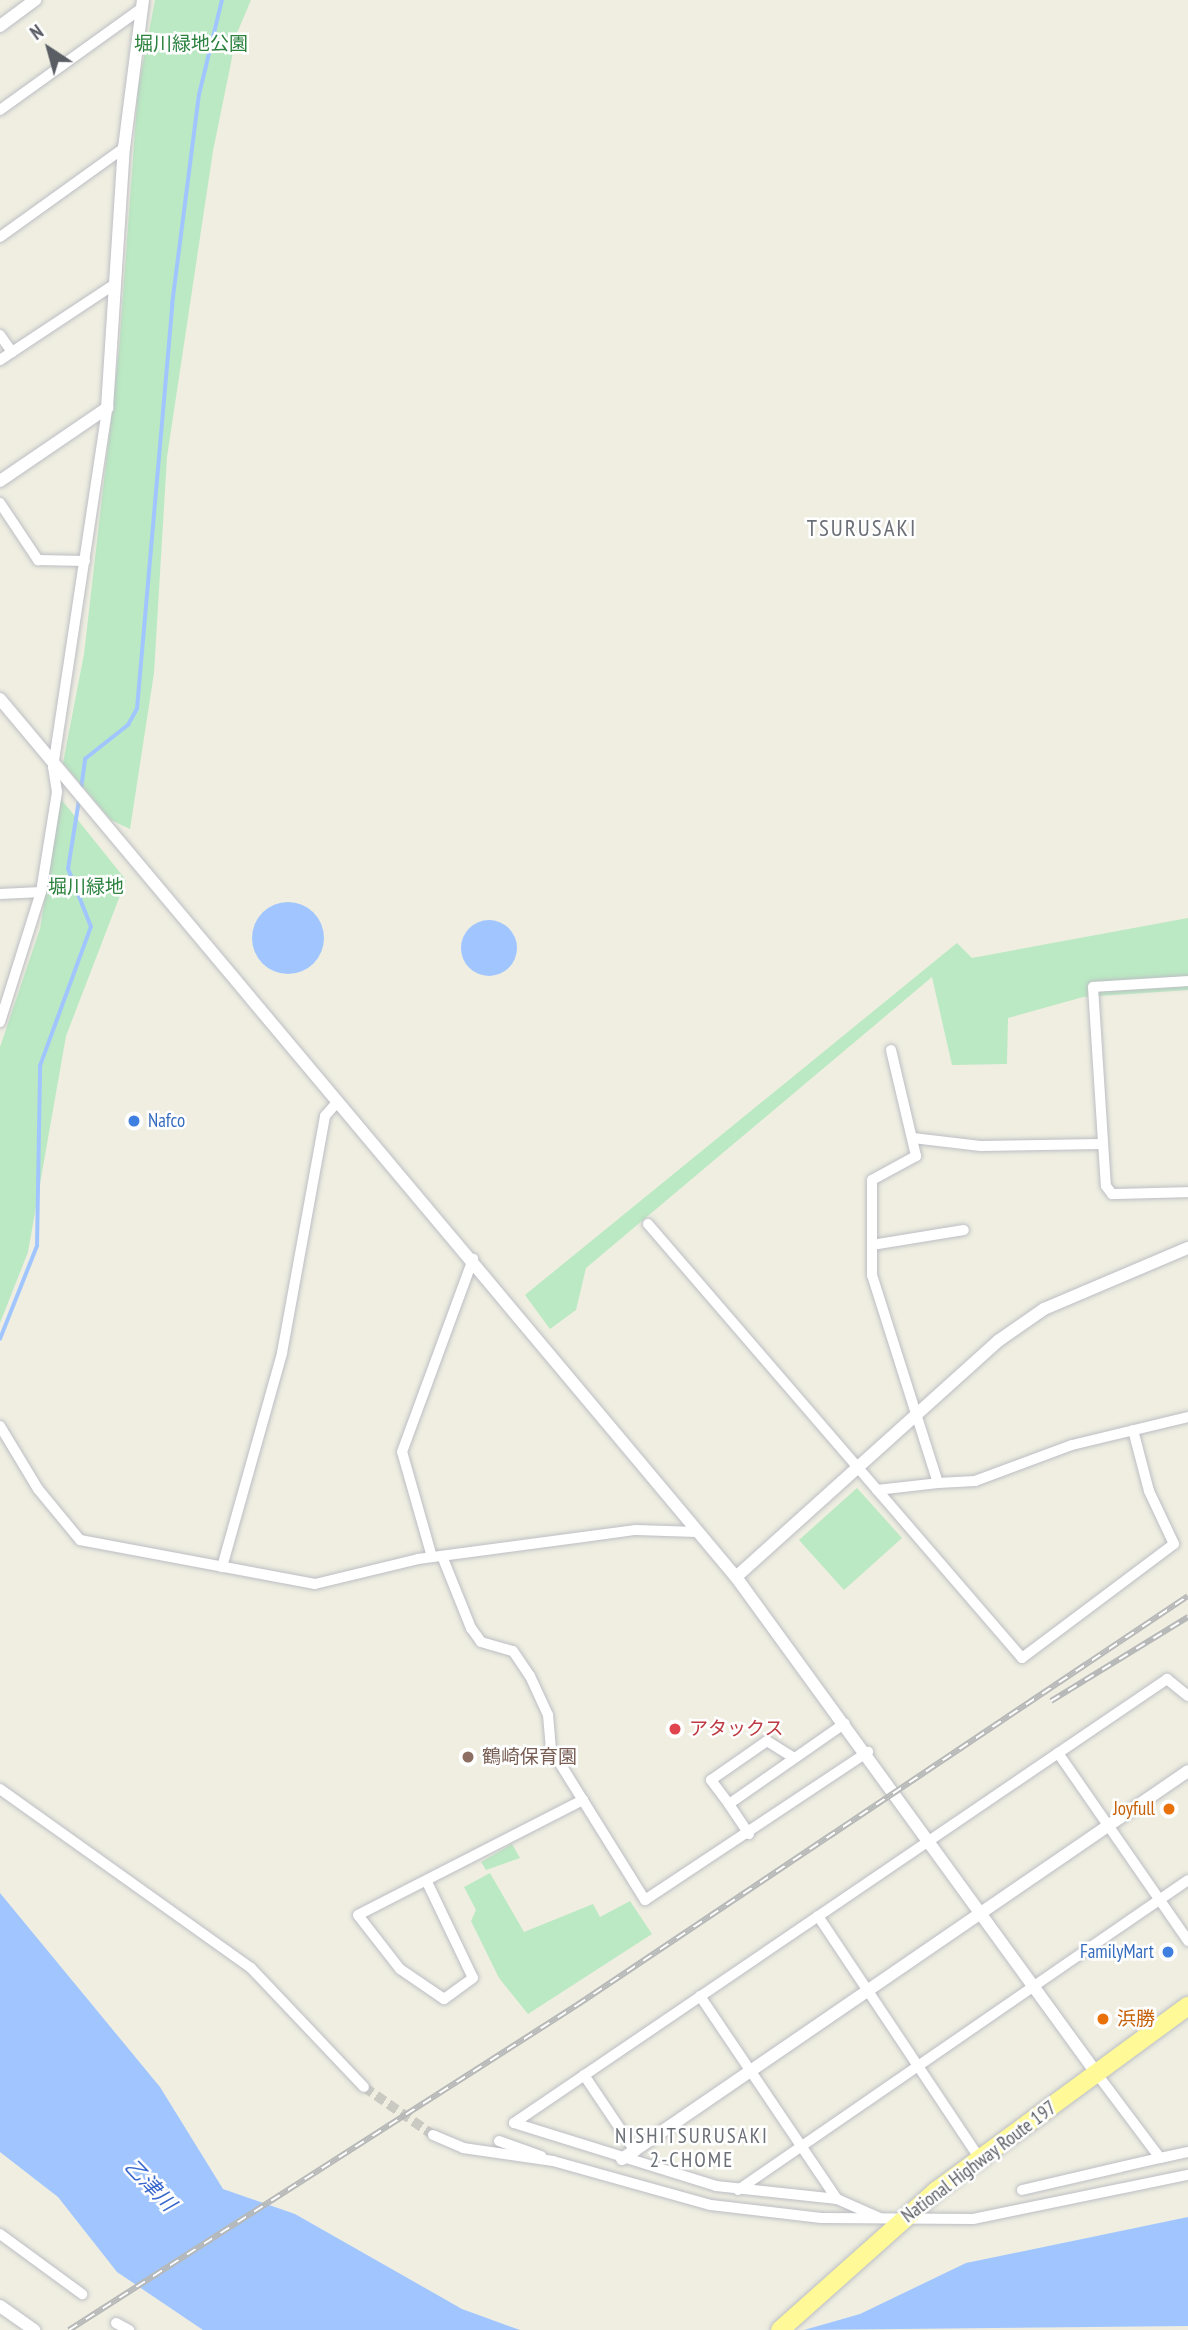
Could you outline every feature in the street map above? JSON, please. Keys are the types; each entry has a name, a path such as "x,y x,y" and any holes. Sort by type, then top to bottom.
{"highway":[{"name":"National Highway Route 197","path":"780,2330 894,2219 1188,2006"}],"street":[{"path":"0,26 35,0"},
{"path":"0,110 142,4"},
{"path":"0,1022 41,892 57,792 52,767 107,408 124,148 142,4"},
{"path":"0,237 124,148"},
{"path":"0,360 115,284"},
{"path":"0,335 12,352"},
{"path":"0,481 107,408"},
{"path":"0,503 38,560 85,561"},
{"path":"0,699 52,767 472,1259 736,1577 868,1752 1031,1988 1160,2158"},
{"path":"0,894 41,892"},
{"path":"1188,981 1093,987 1101,1143 1112,1195 1188,1192"},
{"path":"891,1050 916,1156 910,1163 872,1180 872,1245 880,1314 913,1417 938,1483"},
{"path":"222,1567 282,1353 325,1116 337,1102"},
{"path":"913,1138 981,1146 1101,1143"},
{"path":"648,1224 1022,1658 1174,1544 1149,1490 1133,1430"},
{"path":"872,1245 964,1230"},
{"path":"736,1577 998,1340 1044,1309 1188,1248"},
{"path":"472,1259 402,1452 457,1608 481,1642 513,1651 530,1676 548,1715 551,1749 645,1900 750,1834 868,1752"},
{"path":"877,1490 975,1481 1133,1430 1188,1417"},
{"path":"0,1426 38,1489 80,1540 315,1584 437,1557 636,1530 697,1532"},
{"path":"894,2219 837,2199 738,2190 622,2159 514,2123 1167,1679 1184,1682 1188,1696"},
{"path":"729,1804 845,1723"},
{"path":"750,1834 711,1780 766,1741 794,1758"},
{"path":"1058,1753 1188,1941"},
{"path":"622,2159 1188,1771"},
{"path":"0,1789 251,1968 364,2087"},
{"path":"427,1882 473,1978 444,1999 400,1969 358,1915 583,1800"},
{"path":"738,2190 1188,1880"},
{"path":"818,1916 980,2159"},
{"path":"700,1996 837,2199"},
{"path":"584,2075 635,2151"},
{"path":"433,2135 486,2153 553,2161"},
{"path":"499,2141 553,2161 711,2205 939,2222 984,2217 1188,2175"},
{"path":"1022,2190 1188,2152"},
{"path":"0,2234 82,2294"},
{"path":"0,2306 28,2328"},
{"path":"117,2323 129,2330"}],"green space":[{"name":"堀川緑地公園","path":"155,0 251,0 237,33 213,151 167,457 154,673 130,829 111,820 63,763 84,654 119,350 138,89"},
{"name":"堀川緑地","path":"61,799 126,880 66,1036 28,1252 0,1323 0,1047 40,929"},
{"path":"1188,918 1188,990 1083,997 1008,1018 1007,1064 952,1065 932,977 586,1268 576,1310 550,1329 525,1295 957,943 972,958"},
{"path":"857,1488 902,1538 844,1590 799,1540"},
{"path":"512,1844 520,1858 486,1870 481,1862"},
{"path":"490,1873 524,1932 593,1904 600,1917 630,1901 652,1934 528,2014 499,1978 471,1921 476,1910 464,1887"}],"water":[{"path":"288,902 308,908 318,918 324,938 318,958 308,968 288,974 268,968 258,958 252,938 258,918 268,908"},
{"path":"489,920 500,922 509,928 515,937 515,959 509,968 500,974 489,976 478,974 469,968 463,959 461,948 463,937 469,928 478,922"},
{"name":"乙津川","path":"0,1893 160,2087 223,2189 295,2214 462,2309 520,2330 203,2330 117,2272 58,2197 0,2152"},
{"path":"1188,2217 1188,2326 804,2330 860,2314 966,2263"}],"waterway":[{"path":"81,789 85,759 128,725 137,709 172,305 199,95 222,0"},
{"path":"0,1339 37,1246 40,1066 91,927 68,869 79,800"}],"tunnel":[{"path":"364,2087 433,2135"}],"railway":[{"path":"69,2330 577,2005 1188,1596"},
{"path":"1051,1701 1188,1617"}],"place":[{"name":"Nafco","path":"134,1121"},
{"name":"アタックス","path":"675,1729"},
{"name":"鶴崎保育園","path":"468,1757"},
{"name":"Joyfull","path":"1169,1809"},
{"name":"FamilyMart","path":"1168,1952"},
{"name":"浜勝","path":"1103,2019"}],"district":[{"name":"TSURUSAKI","path":"862,528"},
{"name":"NISHITSURUSAKI 2-CHOME","path":"692,2148"}]}
